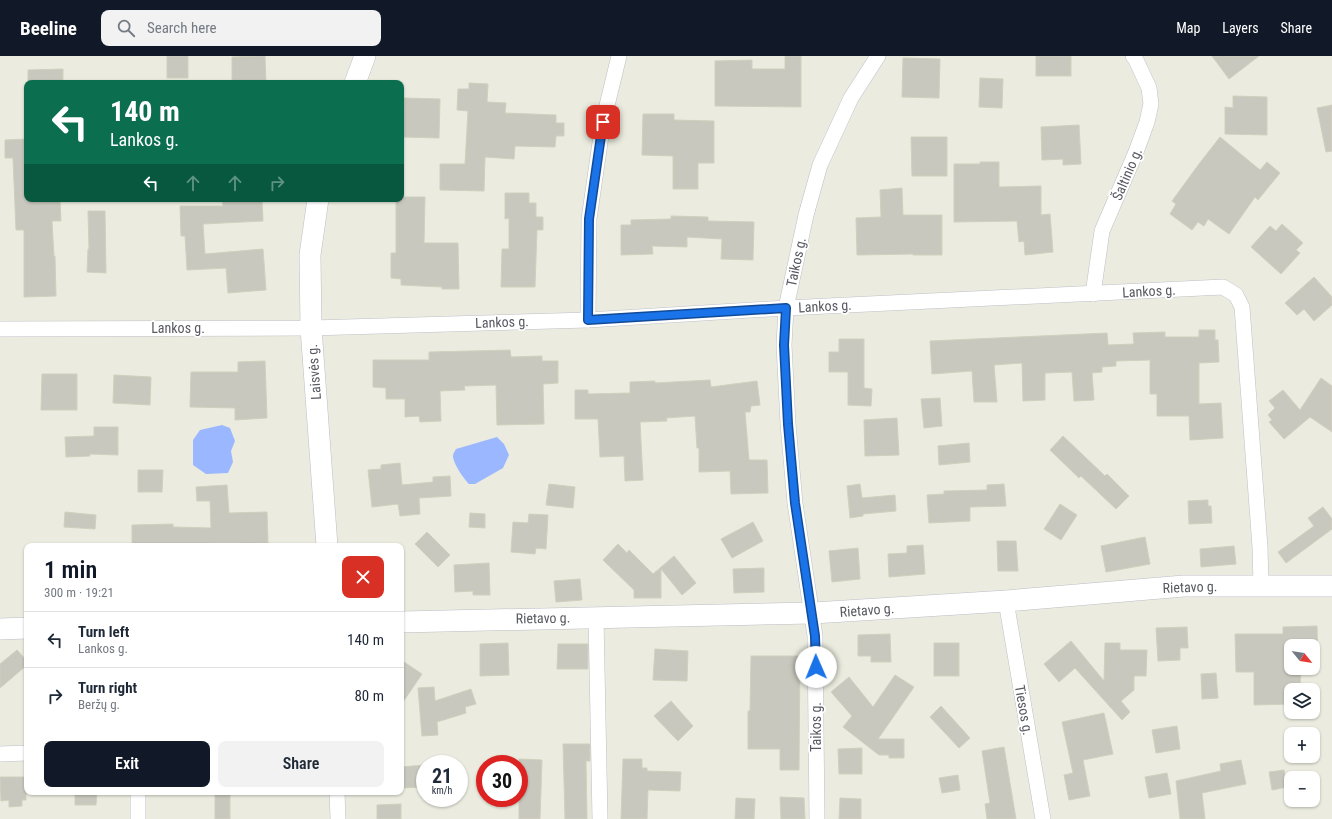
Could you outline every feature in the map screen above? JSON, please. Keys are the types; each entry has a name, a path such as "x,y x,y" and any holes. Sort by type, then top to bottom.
{"main road":[{"path":"356,80 365,56"},
{"name":"Laisvės g.","path":"318,202 310,255 311,328 327,543"},
{"name":"Rietavo g.","path":"404,622 813,613 1006,601 1184,586 1332,586"},
{"path":"0,629 24,628"}],"street":[{"path":"588,320 589,219 603,122 619,56"},
{"name":"Taikos g.","path":"817,819 815,636 813,613 795,503 788,424 784,345 786,308 806,215 820,165 851,98 878,56"},
{"name":"Šaltinio g.","path":"1093,294 1102,231 1136,152 1147,122 1151,104 1149,88 1136,60 1132,56"},
{"name":"Lankos g.","path":"0,329 311,328 588,320 786,308 1223,287 1236,295 1242,307 1260,547 1261,586"},
{"name":"Tiesos g.","path":"1006,601 1043,819"},
{"path":"596,617 600,819"},
{"path":"0,754 24,753"},
{"path":"138,795 138,819"},
{"path":"337,795 338,819"}],"water":[{"path":"222,425 230,428 235,441 231,451 233,462 228,473 206,474 193,465 193,440 200,430"},
{"path":"497,437 504,444 509,455 503,468 475,484 469,484 454,462 453,455 456,449"}],"building":[{"path":"167,56 188,56 188,78 167,78"},
{"path":"265,56 266,80 232,80 232,57"},
{"path":"785,56 801,56 801,107 715,106 715,61 752,60 752,69 785,69"},
{"path":"1036,56 1071,56 1071,76 1036,76"},
{"path":"1212,56 1259,56 1229,79"},
{"path":"903,58 940,59 939,98 902,97"},
{"path":"63,69 63,80 28,80 28,70"},
{"path":"980,78 1003,79 1002,108 979,107"},
{"path":"469,83 488,84 487,102 506,103 505,113 556,115 556,123 564,123 564,136 556,136 555,147 515,146 514,159 485,157 484,191 440,190 440,164 465,164 468,111 457,110 458,89 469,89"},
{"path":"1233,96 1267,97 1267,135 1225,134 1225,107 1233,108"},
{"path":"404,98 440,99 439,138 404,137"},
{"path":"1332,105 1332,151 1326,152 1317,108"},
{"path":"643,114 674,114 674,120 714,121 714,163 698,163 698,189 673,189 673,156 642,155"},
{"path":"1079,125 1081,164 1063,165 1063,159 1042,160 1041,127"},
{"path":"911,137 947,137 947,176 912,176"},
{"path":"1220,137 1260,170 1267,162 1280,173 1258,200 1255,197 1229,234 1208,219 1204,226 1198,222 1192,230 1170,214 1176,204 1172,201"},
{"path":"24,139 24,202 60,202 61,221 52,221 56,296 24,297 24,230 16,230 13,158 5,158 5,140"},
{"path":"980,162 999,162 999,187 1041,186 1041,215 1050,214 1053,252 1025,255 1024,241 1019,242 1017,221 954,222 954,164 980,164"},
{"path":"902,188 903,215 942,215 942,255 857,255 856,218 881,217 880,190"},
{"path":"505,193 529,193 529,203 536,203 536,217 543,217 543,230 537,230 535,287 501,287 502,249 509,249 509,218 505,219"},
{"path":"404,197 425,197 424,243 458,243 459,289 401,285 401,279 391,278 391,253 396,253 396,202 404,202"},
{"path":"222,202 262,202 263,221 203,224 205,254 263,249 266,290 228,293 226,268 187,270 185,236 181,236 180,206 223,206"},
{"path":"88,211 105,211 106,273 87,272 89,249"},
{"path":"671,216 708,217 708,221 754,222 753,260 721,259 722,239 687,237 687,247 652,246 653,254 621,255 621,225 631,225 631,220 671,219"},
{"path":"1282,224 1303,243 1296,250 1300,253 1281,274 1251,247 1270,226 1276,231"},
{"path":"1314,277 1332,297 1332,305 1314,321 1304,309 1297,315 1285,303"},
{"path":"1199,330 1215,330 1215,340 1218,340 1219,362 1199,363 1199,404 1221,403 1223,438 1190,440 1189,416 1157,416 1157,394 1150,394 1150,360 1116,361 1116,366 1102,367 1102,372 1092,373 1094,400 1074,401 1072,372 1045,373 1045,400 1023,401 1022,363 994,365 997,402 974,402 972,371 932,374 930,341 1107,333 1108,345 1134,344 1133,333 1165,332 1165,337 1199,337"},
{"path":"839,339 864,339 864,388 872,389 871,406 848,405 848,372 829,372 829,352 839,352"},
{"path":"510,350 511,357 542,356 542,361 558,361 558,383 543,384 544,424 497,425 496,385 464,386 465,390 440,391 441,421 420,422 419,416 405,417 405,399 386,399 386,388 373,387 373,360 429,360 429,352"},
{"path":"265,361 267,418 235,420 235,408 190,407 191,372 238,372 238,362"},
{"path":"42,374 77,374 77,410 41,410"},
{"path":"114,375 151,377 150,405 113,403"},
{"path":"1321,378 1332,386 1332,432 1310,417 1284,439 1269,422 1272,420 1268,415 1275,408 1269,401 1283,390 1300,410"},
{"path":"710,380 711,387 757,381 760,405 751,406 750,412 745,412 749,460 767,460 768,493 731,494 730,471 699,472 699,448 697,448 695,416 666,418 667,421 640,422 643,480 625,481 624,456 600,457 598,419 575,419 575,390 588,390 588,394 630,393 630,382 655,381 655,383"},
{"path":"940,398 942,426 924,428 921,399"},
{"path":"897,418 899,455 865,456 864,420"},
{"path":"94,427 118,427 118,455 90,454 90,456 66,457 65,437 94,436"},
{"path":"1063,436 1105,476 1107,474 1129,496 1116,509 1081,476 1079,478 1050,450"},
{"path":"969,443 970,462 939,465 938,446"},
{"path":"400,463 402,485 433,482 433,477 450,476 451,496 419,498 420,514 400,516 398,504 372,507 368,470 381,469 381,465"},
{"path":"138,470 163,470 162,492 138,492"},
{"path":"549,484 575,487 573,508 546,505"},
{"path":"860,484 862,498 895,495 896,511 863,514 863,516 850,518 847,486"},
{"path":"1004,484 1006,506 970,507 970,521 929,523 927,495 944,494 944,491 987,490 987,485"},
{"path":"227,485 229,513 267,512 268,543 132,543 132,525 173,524 173,527 211,528 210,501 197,501 196,487"},
{"path":"1208,500 1208,506 1211,506 1212,523 1189,524 1188,501"},
{"path":"1060,504 1077,515 1061,540 1044,529"},
{"path":"1323,507 1332,519 1332,529 1286,563 1278,552 1314,526 1308,518"},
{"path":"65,512 96,515 95,529 64,527"},
{"path":"470,513 485,514 485,528 469,527"},
{"path":"529,514 548,515 546,549 536,548 535,554 511,552 513,522 528,523"},
{"path":"753,522 763,541 732,558 721,539"},
{"path":"427,532 450,555 438,567 415,544"},
{"path":"1145,537 1150,564 1106,572 1101,546"},
{"path":"997,541 1016,541 1018,571 998,571"},
{"path":"618,544 627,553 629,550 653,574 674,556 696,583 682,595 661,569 661,598 634,598 634,590 603,560"},
{"path":"923,545 925,574 889,577 888,554 907,553 907,546"},
{"path":"1234,546 1236,564 1201,567 1200,549"},
{"path":"858,548 860,579 832,582 829,551"},
{"path":"489,563 490,595 473,595 473,591 455,592 454,565"},
{"path":"764,568 764,592 734,593 733,569"},
{"path":"580,579 582,600 556,602 554,581"},
{"path":"1317,626 1317,639 1284,639 1284,675 1301,675 1300,683 1284,683 1284,704 1254,705 1254,672 1236,672 1235,634 1283,634 1283,627"},
{"path":"1187,627 1188,648 1180,648 1180,660 1158,661 1156,628"},
{"path":"890,634 891,662 871,662 871,656 858,656 858,635"},
{"path":"1071,641 1104,681 1105,643 1120,643 1120,650 1147,650 1146,676 1134,676 1134,690 1121,701 1130,712 1122,720 1075,668 1059,682 1044,664"},
{"path":"508,643 509,675 480,676 480,644"},
{"path":"934,643 959,643 959,676 934,676"},
{"path":"558,644 588,644 588,669 557,669"},
{"path":"655,649 688,651 687,681 653,680"},
{"path":"17,650 24,658 24,668 0,688 0,664"},
{"path":"751,656 800,656 799,770 780,770 780,749 748,749 748,711 750,711"},
{"path":"404,662 422,674 404,701"},
{"path":"1216,673 1218,698 1202,699 1201,674"},
{"path":"895,675 914,687 878,739 904,739 904,758 889,758 889,755 879,755 843,727 852,716 831,692 849,677 873,707"},
{"path":"434,687 435,701 471,689 476,704 465,707 466,713 437,722 438,735 422,736 418,688"},
{"path":"671,701 693,726 678,741 654,716"},
{"path":"941,706 970,738 959,748 930,717"},
{"path":"1104,713 1113,754 1083,760 1090,796 1069,800 1064,775 1073,773 1062,722"},
{"path":"1177,726 1180,749 1156,753 1152,730"},
{"path":"563,744 590,744 590,761 586,761 587,819 565,819"},
{"path":"1004,747 1016,819 987,819 985,804 990,803 982,751"},
{"path":"862,748 862,774 839,774 838,749"},
{"path":"528,759 542,760 540,819 519,819 519,807 528,807"},
{"path":"623,759 642,759 642,768 647,768 647,771 681,772 680,791 648,790 647,819 621,819"},
{"path":"1241,760 1246,784 1202,793 1205,819 1180,819 1176,781 1221,771 1220,764"},
{"path":"416,766 416,787 404,788 404,767"},
{"path":"1284,770 1284,788 1272,790 1269,772"},
{"path":"1167,773 1171,794 1149,798 1145,777"},
{"path":"958,775 960,790 942,793 939,778"},
{"path":"0,777 24,777 24,795 26,795 26,800 22,800 22,806 9,807 9,800 1,801"},
{"path":"75,795 97,795 96,805 75,805"},
{"path":"215,795 230,795 230,819 215,819"},
{"path":"780,797 804,798 805,819 781,819"},
{"path":"736,798 755,799 754,819 735,819"},
{"path":"840,798 861,799 861,819 839,819"},
{"path":"401,804 401,819 377,819 377,805"}],"route":[{"path":"603,122 589,219 588,320 786,308 784,345 788,424 795,503 813,613 816,667"}]}
